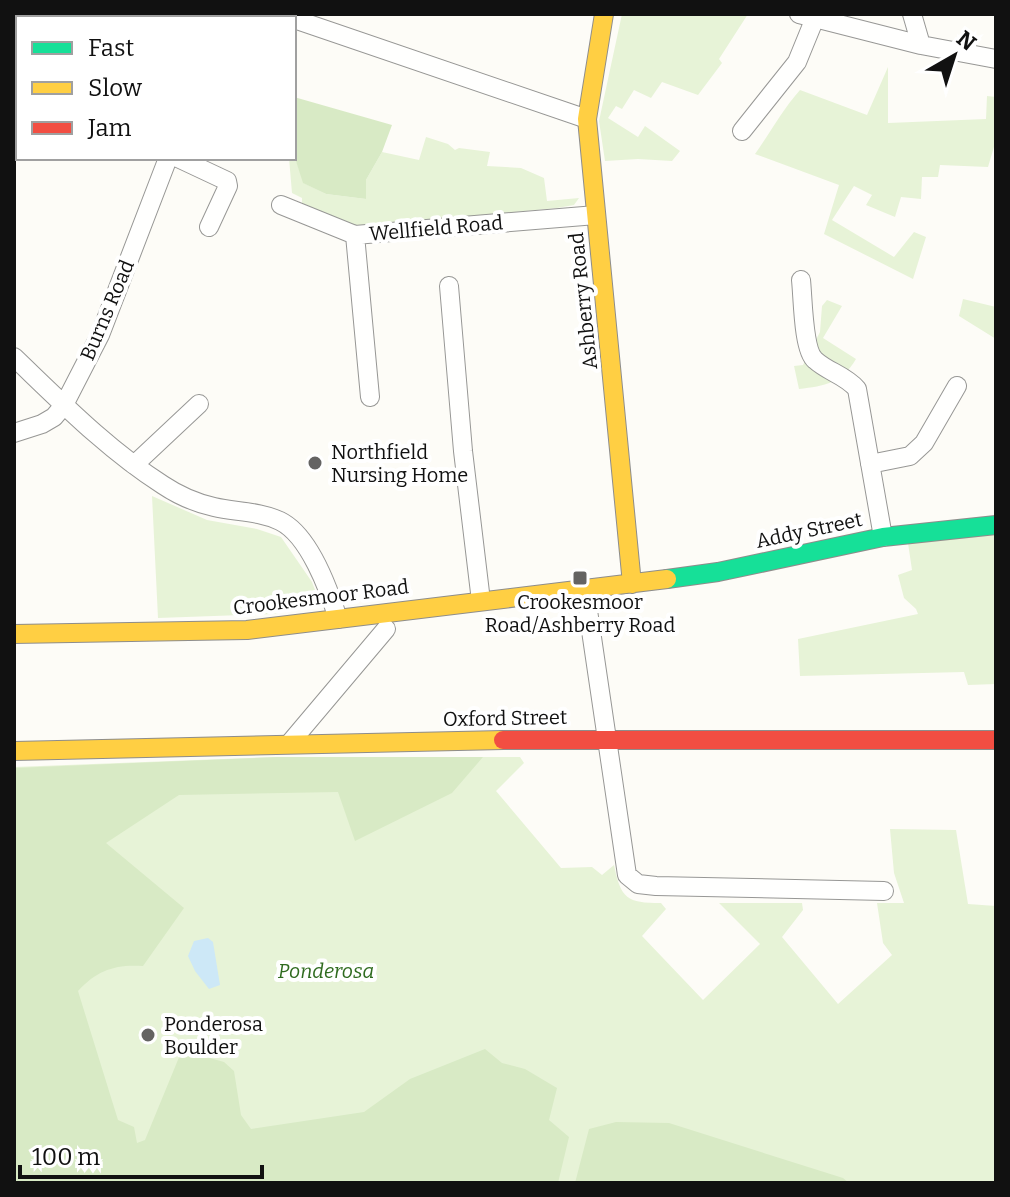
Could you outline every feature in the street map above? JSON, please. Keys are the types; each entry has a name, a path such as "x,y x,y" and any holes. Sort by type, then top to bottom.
{"street":[{"name":"Ashberry Road","path":"604,14 587,119 632,584"},
{"path":"912,14 921,45"},
{"path":"742,131 797,62 807,16 921,45 996,59"},
{"path":"296,20 587,119"},
{"name":"Burns Road","path":"14,433 42,424 54,417 64,405 100,335 167,160"},
{"path":"182,160 227,181 228,186 209,227"},
{"name":"Wellfield Road","path":"281,205 355,235 596,215"},
{"path":"355,235 370,397"},
{"path":"801,280 809,352 818,363 846,378 857,389 883,537"},
{"path":"449,286 463,451 481,601"},
{"path":"14,357 134,465 165,486 189,499 214,507 281,521 295,532 329,590 338,619"},
{"path":"870,464 910,456 924,443 957,386"},
{"path":"134,465 199,404"},
{"name":"Addy Street","path":"632,584 718,572 883,537 996,525"},
{"name":"Crookesmoor Road","path":"14,634 247,630 632,584"},
{"path":"585,590 627,875 633,882 656,886 884,891"},
{"path":"289,744 386,629"},
{"name":"Oxford Street","path":"14,751 549,740 996,740"}],"green space":[{"path":"622,14 748,14 719,59 722,63 698,95 662,82 651,98 634,90 622,109 616,106 608,118 638,137 645,126 680,151 672,161 605,161 599,121"},
{"path":"14,18 16,85 14,84"},
{"path":"888,67 888,123 986,119 987,96 996,97 996,140 988,167 940,165 938,177 922,177 921,199 901,197 895,217 866,205 872,195 854,186 832,220 894,257 914,232 926,237 913,279 824,234 839,185 755,154 800,90 867,115"},
{"path":"296,98 392,125 382,152 366,180 366,199 326,194 303,183 296,160"},
{"path":"426,137 448,144 455,150 490,152 487,166 521,168 544,178 547,201 579,198 574,205 557,208 359,227 302,205 302,198 292,193 289,160 296,160 304,183 326,194 366,199 366,180 382,152 419,160"},
{"path":"963,299 996,307 996,339 959,316"},
{"path":"827,300 842,306 823,338 856,359 845,373 832,382 799,389 794,366 803,365 820,332 822,306"},
{"path":"152,496 207,520 257,529 281,537 312,582 321,606 272,614 158,618"},
{"path":"996,530 996,684 968,685 964,672 800,676 798,639 918,614 904,598 898,575 912,570 908,543"},
{"name":"Ponderosa","path":"277,757 520,757 524,763 496,791 561,868 592,867 602,875 614,865 627,897 640,902 661,903 666,909 642,936 703,1000 760,944 719,903 802,903 803,910 782,937 838,1004 892,955 883,943 877,903 904,903 894,873 890,829 956,830 968,904 996,906 996,1183 14,1183 14,767"},
{"path":"277,757 483,757 452,793 355,841 338,792 179,795 106,843 184,908 143,966 108,970 92,978 78,991 118,1120 134,1127 137,1143 145,1140 182,1050 224,1062 234,1071 241,1115 251,1129 364,1112 410,1079 485,1049 502,1063 525,1069 557,1088 549,1120 569,1137 558,1183 14,1183 14,768"},
{"path":"616,1122 669,1123 843,1178 849,1183 575,1183 589,1129"}],"water":[{"path":"208,938 213,942 220,985 209,989 188,956 194,941"}],"traffic: fast":[{"path":"667,579 718,572 883,537 996,525"}],"traffic: slow":[{"path":"604,14 587,119 632,584"},
{"path":"14,634 247,630 667,579"},
{"path":"14,751 503,740"}],"traffic: jam":[{"path":"503,740 996,740"}],"place":[{"name":"Northfield Nursing Home","path":"315,463"},
{"name":"Crookesmoor Road/Ashberry Road","path":"580,578"},
{"name":"Ponderosa Boulder","path":"148,1035"}]}
